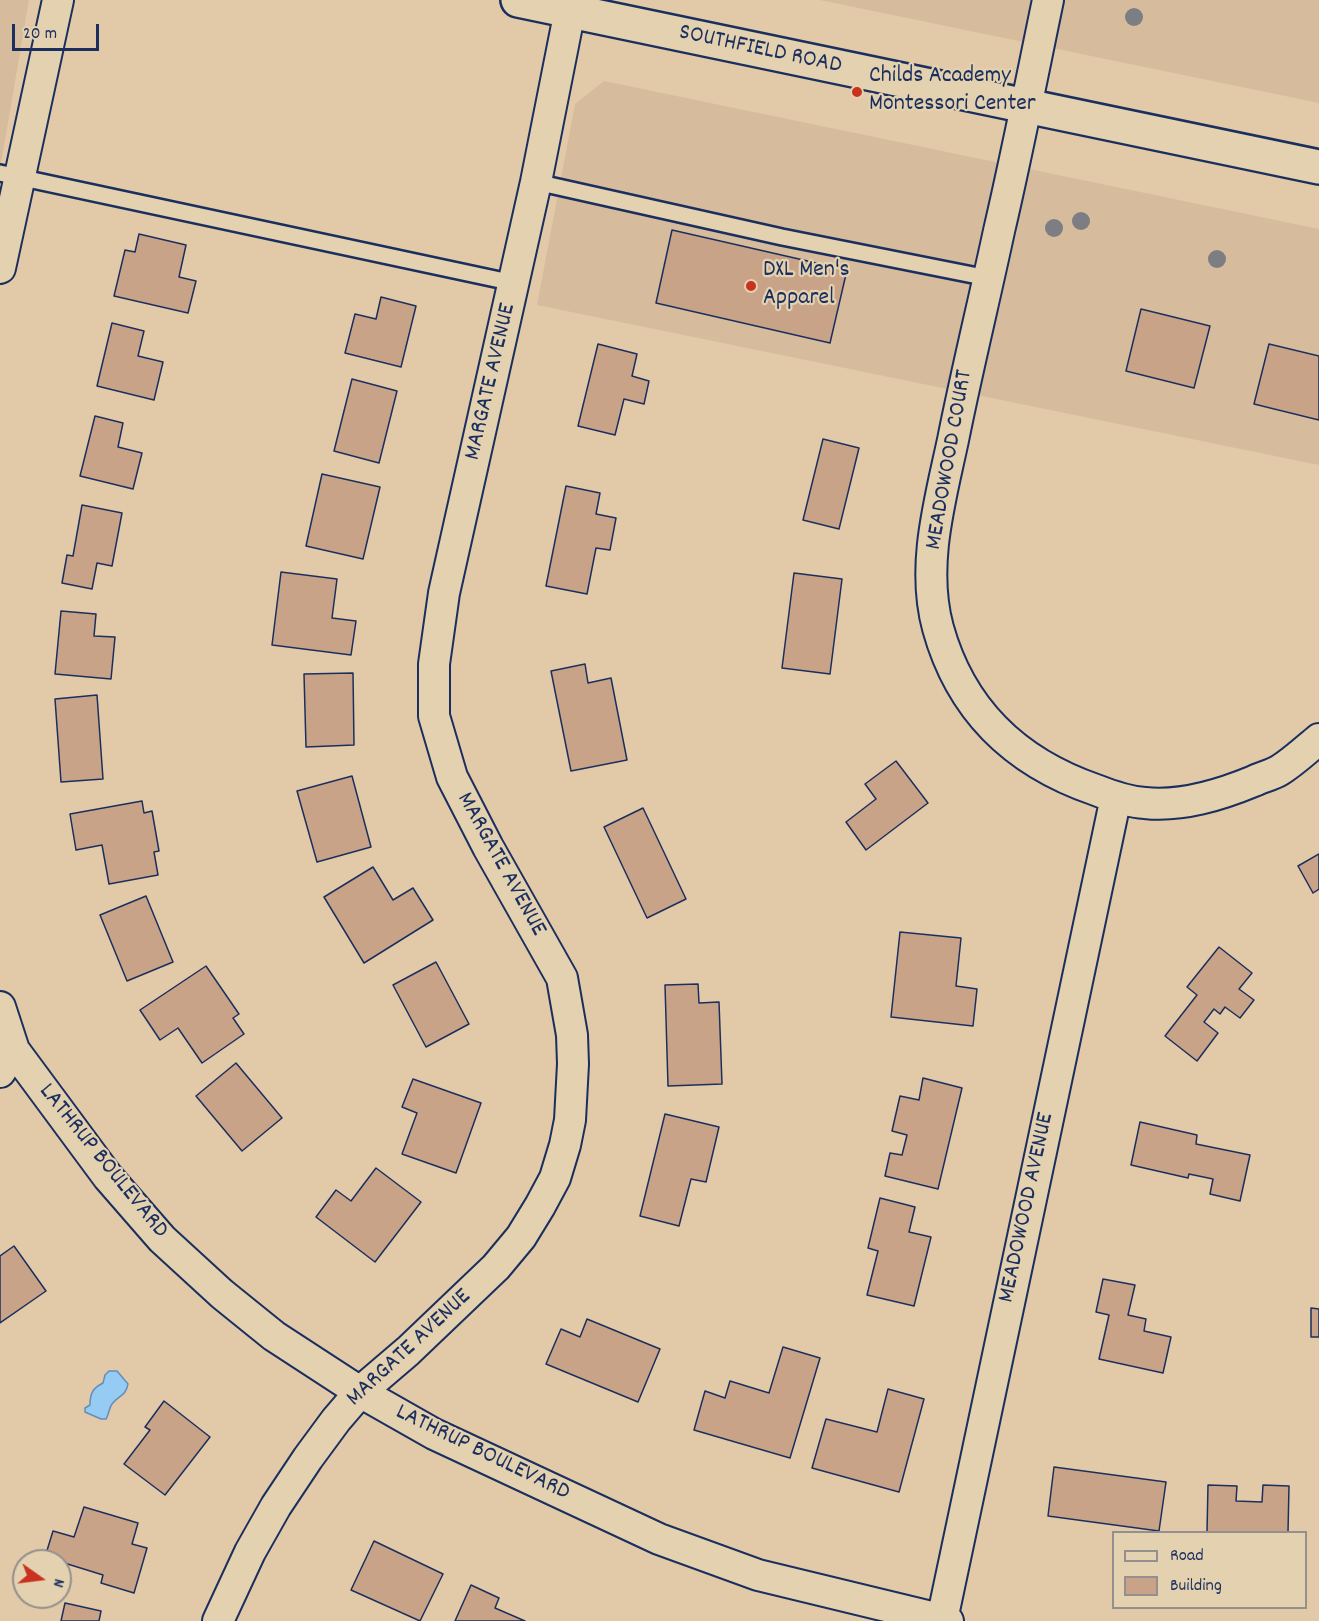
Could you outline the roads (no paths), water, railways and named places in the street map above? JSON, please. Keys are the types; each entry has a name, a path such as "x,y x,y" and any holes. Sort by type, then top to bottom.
{"main road":[{"name":"SOUTHFIELD ROAD","path":"518,0 570,5 1025,106 1319,167"}],"street":[{"path":"0,268 10,175 58,0"},
{"name":"MEADOWOOD COURT","path":"1048,0 933,537 931,587 938,628 962,685 998,734 1032,762 1081,785 1116,797 1145,803 1182,802 1226,792 1280,770 1319,739"},
{"name":"MARGATE AVENUE","path":"218,1621 238,1574 276,1506 336,1420 360,1392 460,1303 496,1267 521,1237 555,1178 570,1120 572,1035 562,978 488,847 452,777 434,716 434,664 444,593 537,182 570,5"},
{"name":"MEADOWOOD AVENUE","path":"945,1620 1116,797"},
{"name":"LATHRUP BOULEVARD","path":"0,1007 5,1057 162,1239 222,1294 274,1336 360,1392 434,1434 659,1539 758,1575 945,1620"}],"lane":[{"path":"10,175 514,283"},
{"path":"537,182 782,237 988,278"}],"water":[{"path":"109,1371 117,1371 128,1384 124,1393 112,1404 106,1419 101,1419 85,1412 85,1408 90,1405 93,1391 103,1383"}],"place":[{"name":"Childs Academy Montessori Center","path":"857,92"},
{"name":"DXL Men's Apparel","path":"751,286"}]}
